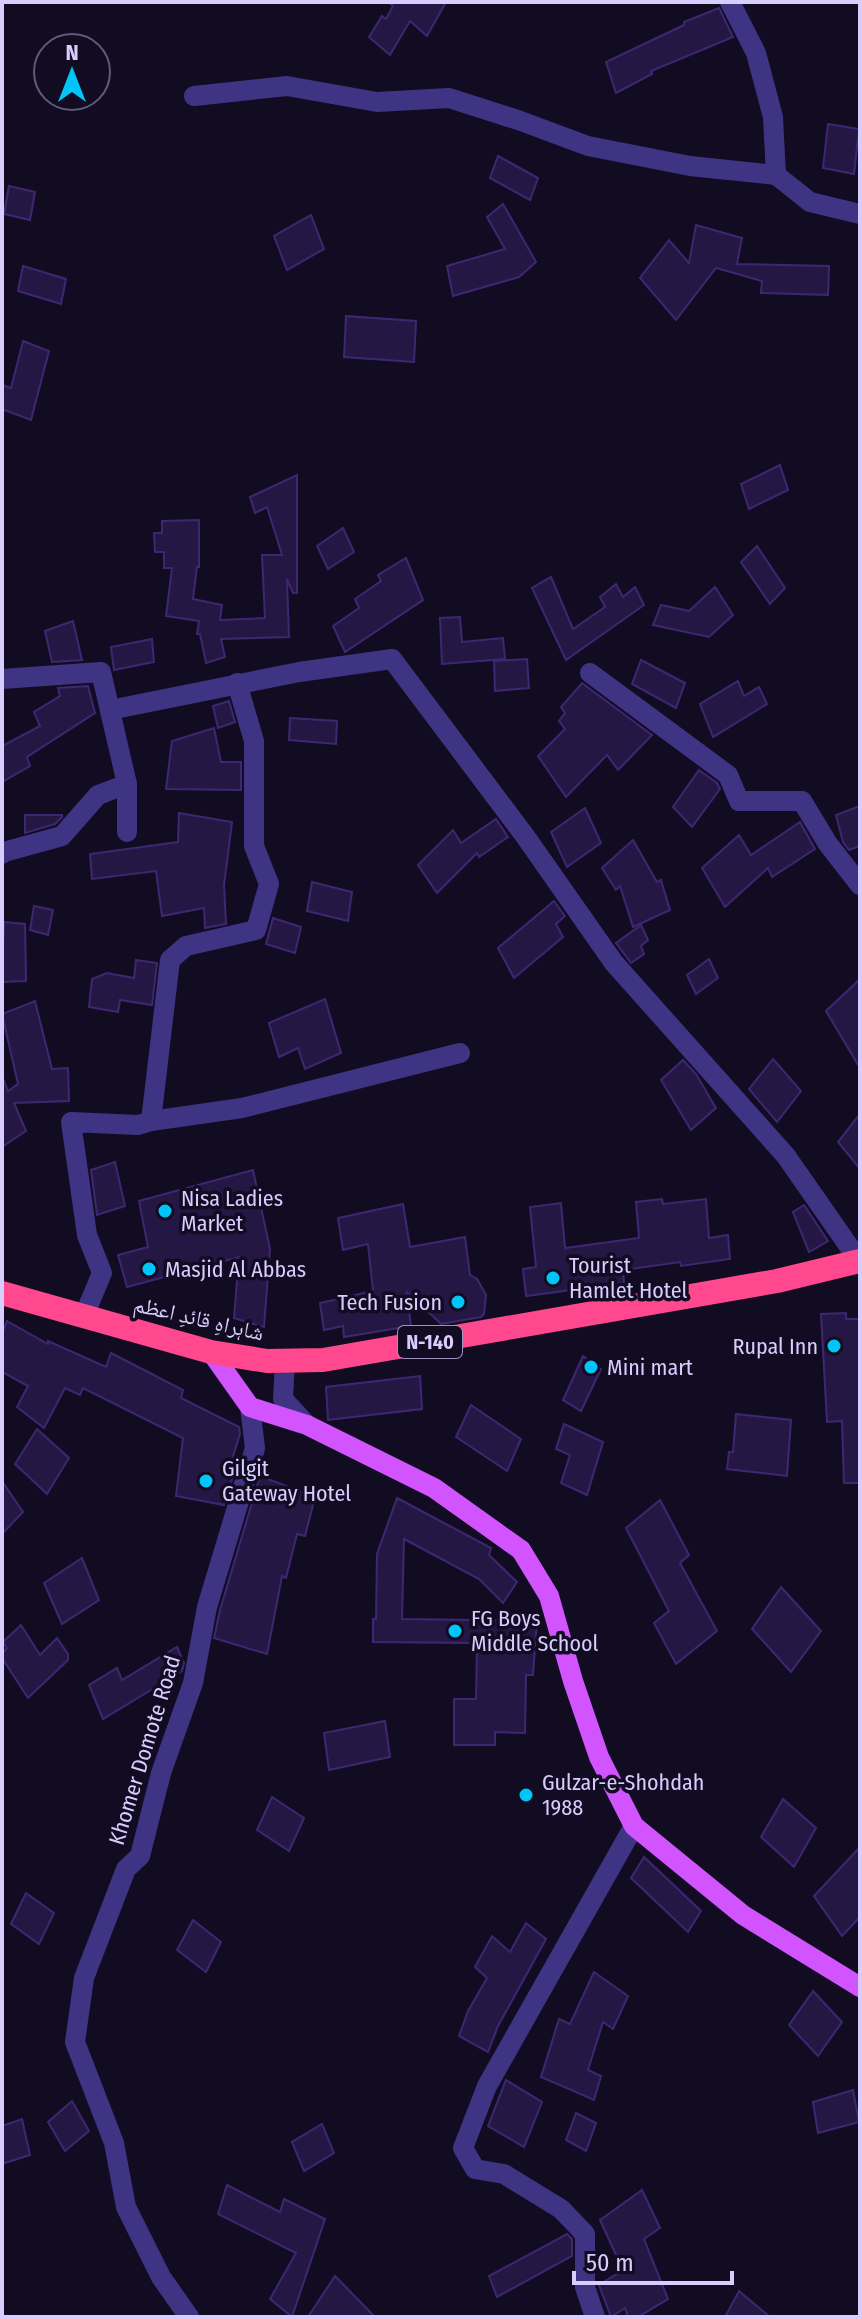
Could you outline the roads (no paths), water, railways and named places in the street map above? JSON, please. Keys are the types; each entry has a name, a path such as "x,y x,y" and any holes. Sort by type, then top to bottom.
{"highway":[{"name":"شاہراہِ قائدِ اعظم","path":"2,1293 211,1352 267,1361 323,1360 777,1281 860,1262"}],"main road":[{"path":"211,1352 250,1407 307,1425 434,1488 521,1550 549,1596 599,1757 634,1826 743,1915 860,1987"}],"street":[{"path":"730,2 756,53 773,117 776,175"},
{"path":"194,96 287,86 377,102 449,98 588,146 690,166 776,175 810,202 860,214"},
{"path":"110,710 237,683 392,659 525,836 614,963 786,1156 860,1262"},
{"path":"2,679 101,672 127,784 127,832"},
{"path":"590,673 728,775 739,801 802,801 828,844 860,885"},
{"path":"151,1121 170,960 186,946 256,930 269,884 254,846 254,741 237,683"},
{"path":"2,854 62,836 98,795 127,784"},
{"path":"84,1316 102,1273 87,1235 71,1122 138,1125 242,1108 460,1053"},
{"path":"285,1361 283,1399 307,1425"},
{"name":"Khomer Domote Road","path":"189,2317 161,2277 126,2207 114,2143 75,2042 84,1978 126,1869 140,1856 161,1773 193,1683 207,1607 255,1448 250,1407"},
{"path":"595,2317 585,2287 585,2234 561,2209 504,2174 475,2169 463,2148 487,2086 634,1826"}],"place":[{"name":"Nisa Ladies Market","path":"165,1211"},
{"name":"Masjid Al Abbas","path":"149,1269"},
{"name":"Tourist Hamlet Hotel","path":"553,1278"},
{"name":"Tech Fusion","path":"458,1302"},
{"name":"Rupal Inn","path":"834,1346"},
{"name":"Mini mart","path":"591,1367"},
{"name":"Gilgit Gateway Hotel","path":"206,1481"},
{"name":"FG Boys Middle School","path":"455,1631"},
{"name":"Gulzar-e-Shohdah 1988","path":"526,1795"}]}
